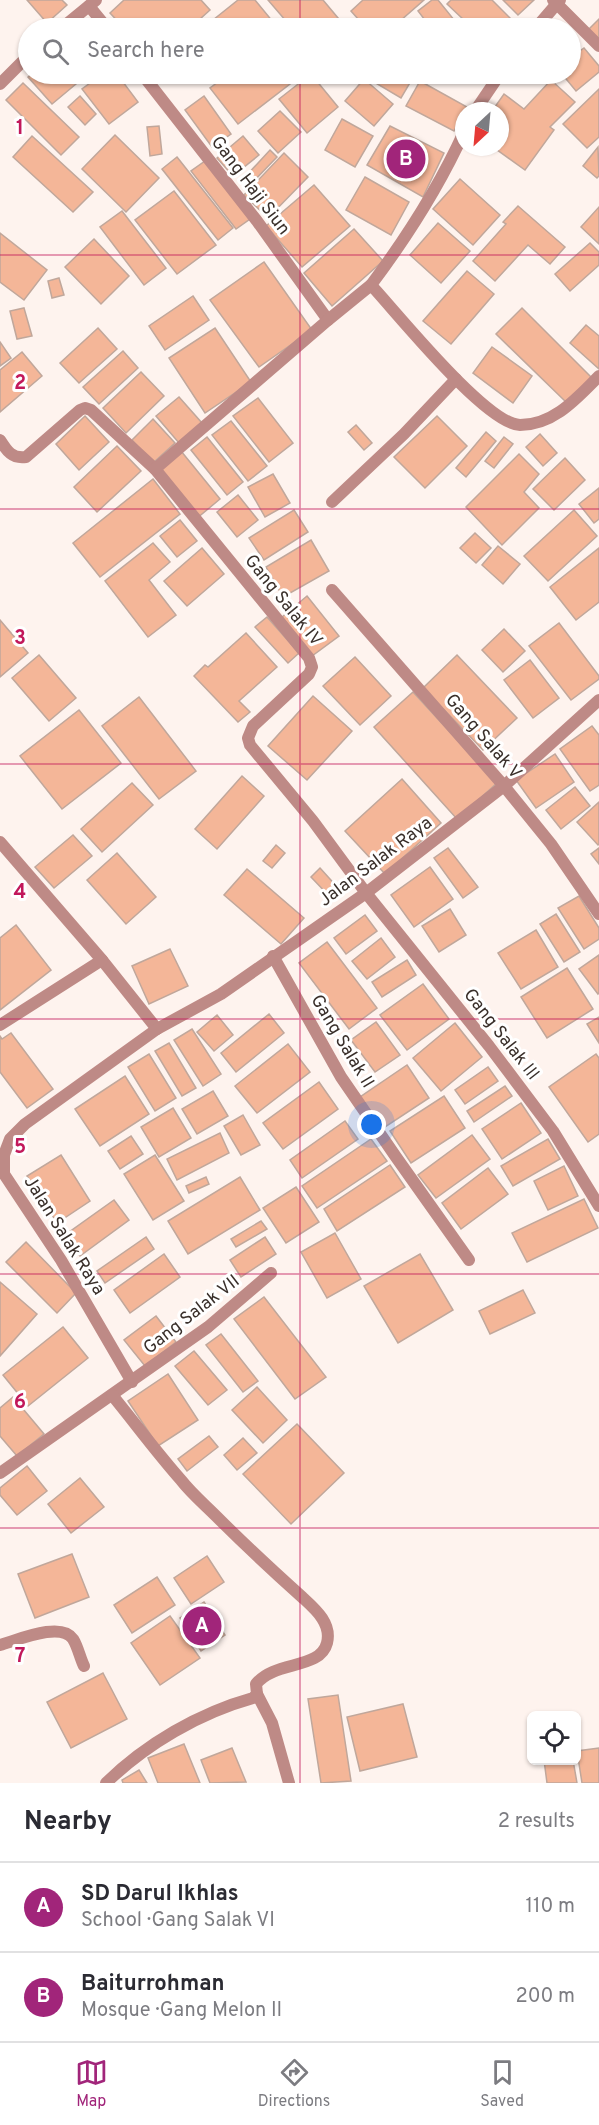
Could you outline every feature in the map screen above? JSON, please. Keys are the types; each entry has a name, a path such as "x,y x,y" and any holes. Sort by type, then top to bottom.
{"street":[{"path":"544,18 557,1 573,18"},
{"path":"74,18 93,3 101,18"},
{"path":"581,27 599,46"},
{"path":"0,84 18,66"},
{"name":"Gang Haji Siun","path":"150,84 257,221 328,320"},
{"path":"481,102 493,84"},
{"path":"0,440 9,453 17,458 26,457 85,408 91,410 155,470 371,285 404,241 455,152"},
{"path":"371,285 456,379 503,420 518,425 536,423 552,417 568,406 599,376"},
{"path":"332,502 404,434 456,379"},
{"name":"Gang Salak IV","path":"155,470 309,658 312,667 309,674 253,726 248,738 250,745 313,821 366,893"},
{"name":"Gang Salak V","path":"332,590 504,786 551,844 599,914"},
{"name":"Jalan Salak Raya","path":"132,1382 61,1260 4,1174 4,1155 10,1139 25,1124 157,1029 221,994 366,893 504,786 599,700"},
{"path":"0,842 102,960 157,1029"},
{"name":"Gang Salak III","path":"366,893 489,1046 553,1131 599,1206"},
{"name":"Gang Salak II","path":"273,956 341,1077 469,1260"},
{"path":"0,1025 102,960"},
{"name":"Gang Salak VII","path":"0,1473 208,1327 271,1273"},
{"path":"112,1395 182,1482 321,1615 327,1633 327,1643 321,1654 316,1659 283,1667 266,1674 256,1684 257,1694 272,1723 289,1783"},
{"path":"0,1645 52,1631 63,1631 72,1638 84,1666"},
{"path":"106,1783 174,1730 207,1714 253,1698 257,1694"}],"building":[{"path":"27,0 62,0 67,5 53,18 43,18"},
{"path":"124,0 201,0 210,10 201,18 115,18 110,13"},
{"path":"238,0 255,0 270,18 216,18"},
{"path":"268,0 323,0 338,18 283,18"},
{"path":"363,0 424,0 403,18 357,18 351,11"},
{"path":"432,0 438,0 453,18 423,18 418,11"},
{"path":"451,0 492,0 510,18 462,18 447,4"},
{"path":"503,0 534,0 518,15"},
{"path":"599,19 599,40 589,29"},
{"path":"584,48 599,66 599,72 576,91 570,84 581,84 581,50"},
{"path":"24,84 79,137 61,155 6,100"},
{"path":"34,84 76,84 52,104"},
{"path":"89,84 124,84 138,102 109,124 82,89"},
{"path":"215,84 290,84 238,124 210,88"},
{"path":"298,84 319,84 338,107 307,133 279,99"},
{"path":"360,84 370,84 393,104 374,126 345,101"},
{"path":"377,84 409,84 401,98"},
{"path":"418,84 425,84 458,102 455,102 454,131 406,106"},
{"path":"547,84 555,84 575,102 550,127 554,130 525,170 506,156 509,156 509,102 498,102 504,94 524,109"},
{"path":"599,89 599,137 587,148 563,124"},
{"path":"80,96 96,114 85,125 68,107"},
{"path":"204,96 231,134 212,147 185,110"},
{"path":"280,111 301,132 278,153 258,131"},
{"path":"342,119 373,136 355,167 325,150"},
{"path":"159,126 162,154 150,156 147,127"},
{"path":"390,126 444,153 423,197 367,165"},
{"path":"115,135 159,178 126,212 82,169"},
{"path":"32,136 93,192 73,212 13,157"},
{"path":"243,136 259,155 233,176 217,158"},
{"path":"598,147 599,176 597,178 583,166"},
{"path":"270,150 277,157 252,183 245,177"},
{"path":"284,153 308,177 268,218 244,195"},
{"path":"177,157 233,228 218,240 162,169"},
{"path":"205,161 250,219 236,229 191,171"},
{"path":"365,177 409,202 391,235 346,210"},
{"path":"460,179 500,215 473,245 433,209"},
{"path":"314,185 350,226 302,267 266,226"},
{"path":"174,191 216,245 177,274 135,220"},
{"path":"518,206 565,247 550,264 528,245 495,281 473,261 506,224 503,222"},
{"path":"599,207 599,244 581,227"},
{"path":"122,211 166,268 144,285 100,227"},
{"path":"438,223 470,251 441,283 410,255"},
{"path":"354,229 383,261 332,306 304,273"},
{"path":"0,233 47,270 24,300 0,282"},
{"path":"94,239 129,276 101,304 65,267"},
{"path":"590,243 599,252 599,265 570,291 555,274"},
{"path":"264,262 312,330 259,367 210,300"},
{"path":"467,271 494,294 451,344 423,321"},
{"path":"59,278 64,295 52,298 48,281"},
{"path":"193,296 209,320 165,350 149,326"},
{"path":"24,308 32,336 17,339 10,311"},
{"path":"522,308 592,378 567,403 496,334"},
{"path":"586,325 599,336 599,369 570,343"},
{"path":"98,328 117,349 79,383 60,363"},
{"path":"215,328 251,382 205,413 169,358"},
{"path":"0,342 11,358 0,366"},
{"path":"492,347 532,376 513,403 473,373"},
{"path":"123,351 138,368 99,404 83,387"},
{"path":"22,352 42,376 0,412 0,370"},
{"path":"141,372 164,396 126,433 103,408"},
{"path":"179,397 202,423 179,443 156,416"},
{"path":"258,398 293,443 269,462 233,416"},
{"path":"85,416 109,442 79,470 56,444"},
{"path":"437,416 467,446 425,488 394,457"},
{"path":"153,419 175,443 153,463 132,440"},
{"path":"231,421 267,466 248,481 212,435"},
{"path":"356,425 372,443 364,450 348,432"},
{"path":"486,432 496,441 466,477 456,468"},
{"path":"540,434 557,453 543,466 526,447"},
{"path":"207,437 243,482 227,495 191,450"},
{"path":"504,437 513,444 494,468 485,461"},
{"path":"117,446 141,471 97,512 74,487"},
{"path":"181,451 220,499 196,519 157,470"},
{"path":"519,454 539,474 524,492 539,508 502,545 466,507"},
{"path":"565,458 585,480 554,510 533,489"},
{"path":"273,474 290,503 265,517 248,487"},
{"path":"153,479 180,514 100,577 73,543"},
{"path":"599,488 599,519 594,523 579,504"},
{"path":"238,495 258,520 237,537 217,512"},
{"path":"294,510 308,532 264,560 249,538"},
{"path":"574,510 597,536 548,581 524,556"},
{"path":"180,520 197,541 177,557 160,536"},
{"path":"475,533 491,548 476,563 460,548"},
{"path":"311,540 329,571 283,597 266,567"},
{"path":"153,543 170,562 149,580 176,615 148,637 105,581"},
{"path":"498,546 520,564 503,584 482,565"},
{"path":"202,548 224,574 187,606 164,581"},
{"path":"599,548 599,602 576,620 550,587"},
{"path":"307,596 339,636 312,656 282,617"},
{"path":"267,617 299,653 288,663 255,627"},
{"path":"0,620 28,653 0,677"},
{"path":"559,623 599,676 599,679 571,700 529,646"},
{"path":"504,629 525,651 503,672 482,650"},
{"path":"246,633 277,667 239,701 250,712 238,722 194,676 205,665 208,667"},
{"path":"39,655 76,698 49,721 12,678"},
{"path":"457,655 517,718 483,750 423,688"},
{"path":"355,657 391,696 360,725 323,686"},
{"path":"530,660 559,698 533,718 504,680"},
{"path":"413,692 497,783 457,819 374,727"},
{"path":"313,696 352,731 307,780 268,746"},
{"path":"139,697 196,771 159,799 102,726"},
{"path":"79,710 121,763 62,809 20,756"},
{"path":"592,726 599,735 599,785 590,791 560,749"},
{"path":"555,754 574,782 536,808 516,780"},
{"path":"242,776 264,796 217,849 195,829"},
{"path":"402,779 441,823 385,874 345,831"},
{"path":"132,783 153,805 102,852 81,829"},
{"path":"575,787 590,806 561,829 546,810"},
{"path":"599,802 599,844 598,845 577,822"},
{"path":"73,835 92,856 54,888 35,867"},
{"path":"276,845 285,853 272,868 263,861"},
{"path":"448,848 478,887 463,898 434,858"},
{"path":"599,848 599,864 591,854"},
{"path":"117,853 156,897 126,924 87,880"},
{"path":"430,867 453,899 414,927 391,895"},
{"path":"320,868 339,889 330,897 311,877"},
{"path":"247,869 304,918 281,944 224,895"},
{"path":"579,896 599,928 599,939 584,949 558,908"},
{"path":"450,909 466,935 439,952 422,926"},
{"path":"556,914 580,952 564,962 540,924"},
{"path":"365,915 377,931 346,954 334,938"},
{"path":"16,925 51,970 0,1010 0,938"},
{"path":"536,930 558,967 521,989 498,953"},
{"path":"381,938 395,957 367,979 352,961"},
{"path":"327,942 377,1008 349,1029 299,963"},
{"path":"170,949 188,986 149,1004 132,966"},
{"path":"599,955 599,993 598,994 579,969"},
{"path":"407,960 416,975 382,997 372,982"},
{"path":"567,968 593,1009 547,1038 521,997"},
{"path":"423,984 449,1019 407,1050 380,1015"},
{"path":"269,1014 284,1033 236,1072 221,1053"},
{"path":"217,1015 233,1035 214,1051 197,1032"},
{"path":"599,1017 599,1043 587,1024"},
{"path":"376,1022 400,1055 375,1072 351,1040"},
{"path":"455,1023 482,1057 441,1091 413,1058"},
{"path":"192,1029 221,1074 203,1086 174,1040"},
{"path":"11,1033 53,1089 27,1108 0,1072 0,1036 2,1039"},
{"path":"169,1043 196,1088 182,1096 155,1051"},
{"path":"288,1044 310,1072 257,1113 235,1086"},
{"path":"149,1054 176,1098 155,1111 128,1067"},
{"path":"596,1054 599,1058 599,1134 588,1142 549,1087"},
{"path":"407,1065 429,1098 382,1129 360,1097"},
{"path":"488,1067 498,1081 465,1104 455,1090"},
{"path":"125,1076 149,1114 100,1146 75,1109"},
{"path":"319,1082 338,1109 283,1149 263,1123"},
{"path":"505,1086 512,1096 474,1122 467,1111"},
{"path":"213,1091 228,1116 197,1134 182,1109"},
{"path":"444,1096 465,1128 411,1163 390,1131"},
{"path":"521,1103 541,1133 502,1159 482,1129"},
{"path":"173,1108 191,1138 159,1157 141,1127"},
{"path":"243,1115 260,1145 241,1155 224,1126"},
{"path":"345,1121 358,1139 302,1178 290,1160"},
{"path":"220,1133 229,1153 177,1180 167,1159"},
{"path":"472,1135 490,1159 436,1198 418,1175"},
{"path":"131,1136 143,1154 120,1169 108,1151"},
{"path":"371,1139 387,1161 317,1208 302,1186"},
{"path":"548,1139 560,1159 513,1186 501,1166"},
{"path":"61,1155 90,1201 57,1223 27,1176"},
{"path":"155,1155 184,1201 153,1220 124,1174"},
{"path":"390,1165 405,1187 337,1231 324,1209"},
{"path":"564,1166 578,1196 548,1210 534,1181"},
{"path":"488,1168 508,1194 461,1229 442,1203"},
{"path":"206,1177 209,1184 189,1193 186,1186"},
{"path":"240,1177 260,1210 188,1254 168,1221"},
{"path":"296,1187 319,1222 286,1243 263,1208"},
{"path":"584,1199 598,1228 527,1262 512,1233"},
{"path":"114,1200 129,1220 80,1256 65,1235"},
{"path":"261,1221 267,1229 236,1247 231,1239"},
{"path":"335,1233 361,1279 327,1298 301,1252"},
{"path":"146,1237 154,1249 105,1283 97,1271"},
{"path":"265,1237 276,1254 241,1277 230,1260"},
{"path":"26,1242 76,1293 57,1313 6,1262"},
{"path":"164,1254 180,1277 130,1313 114,1290"},
{"path":"420,1254 453,1310 398,1343 364,1286"},
{"path":"0,1282 37,1314 0,1356"},
{"path":"523,1290 535,1313 490,1334 479,1311"},
{"path":"264,1297 326,1377 295,1399 234,1319"},
{"path":"156,1316 176,1342 145,1366 124,1340"},
{"path":"63,1327 88,1358 28,1406 3,1375"},
{"path":"221,1334 258,1381 243,1392 206,1345"},
{"path":"194,1351 227,1390 208,1405 175,1366"},
{"path":"168,1374 198,1420 158,1446 128,1401"},
{"path":"257,1387 287,1420 263,1443 232,1410"},
{"path":"13,1397 44,1434 17,1456 0,1436 0,1408"},
{"path":"297,1424 344,1473 291,1524 243,1474"},
{"path":"209,1436 218,1447 187,1471 178,1459"},
{"path":"243,1438 257,1453 237,1470 224,1455"},
{"path":"27,1466 47,1491 17,1515 0,1495 0,1488"},
{"path":"80,1478 104,1507 71,1533 48,1504"},
{"path":"72,1554 89,1597 35,1618 18,1574"},
{"path":"207,1556 224,1582 191,1604 174,1578"},
{"path":"157,1577 175,1605 132,1633 114,1605"},
{"path":"204,1602 225,1635 201,1651 180,1618"},
{"path":"170,1616 200,1658 160,1685 131,1643"},
{"path":"103,1673 127,1719 71,1748 47,1702"},
{"path":"338,1695 351,1781 321,1783 308,1699"},
{"path":"403,1704 417,1757 360,1771 347,1717"},
{"path":"184,1744 200,1783 158,1783 148,1758"},
{"path":"232,1748 246,1782 210,1783 201,1760"},
{"path":"599,1748 599,1783 582,1783 579,1765 581,1750"},
{"path":"545,1765 574,1765 577,1783 547,1783"},
{"path":"139,1770 147,1783 123,1783 122,1780"}],"place":[{"name":"Baiturrohman","path":"406,159"},
{"name":"SD Darul Ikhlas","path":"202,1626"}]}
